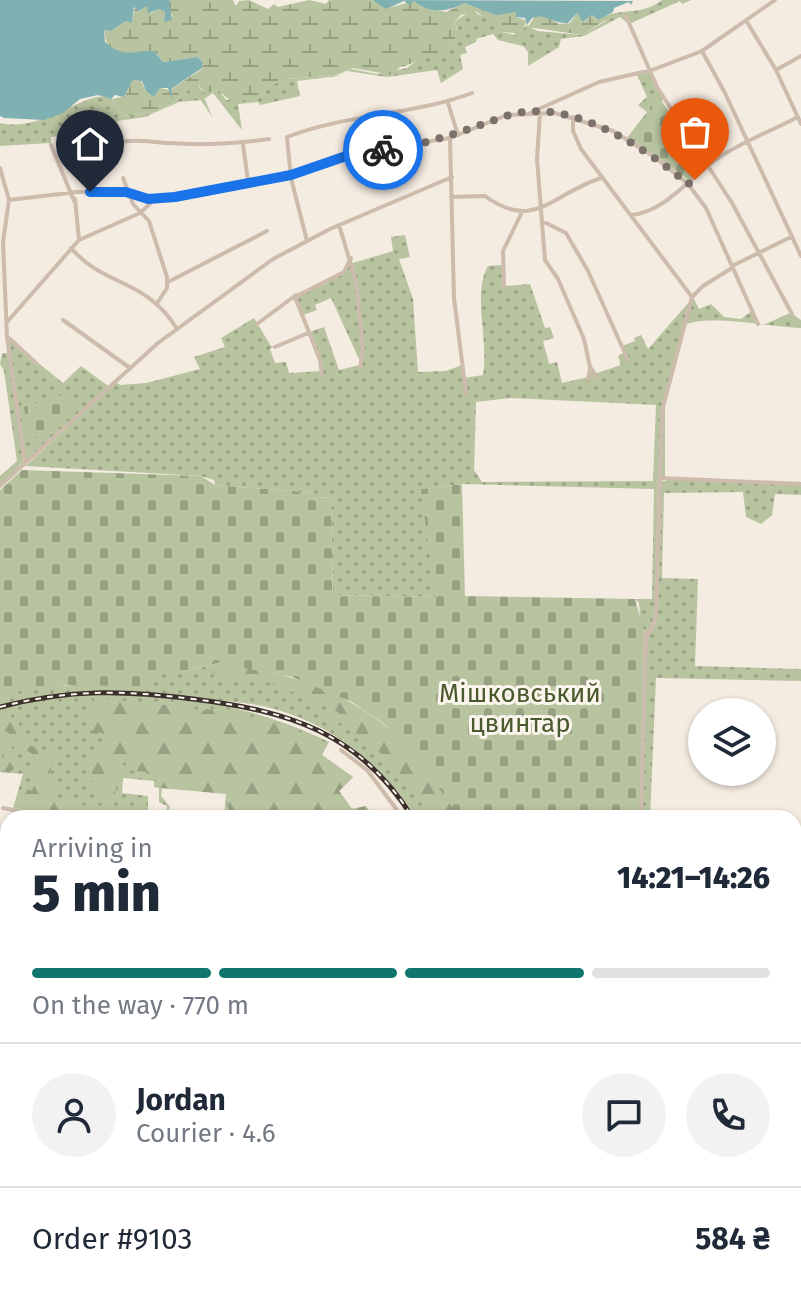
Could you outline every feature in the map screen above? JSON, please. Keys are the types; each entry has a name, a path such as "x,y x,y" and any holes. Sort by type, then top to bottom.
{"street":[{"path":"527,114 599,82 652,70 702,51 775,0"},
{"path":"626,16 657,87 709,166 792,314"},
{"path":"747,22 776,70 801,124"},
{"path":"702,51 801,256"},
{"path":"776,70 801,56"},
{"path":"307,241 285,141 291,136 342,123 449,103 472,93"},
{"path":"449,103 458,135"},
{"path":"540,113 537,159 545,222 545,260 556,273 581,333 590,367 597,377"},
{"path":"9,200 70,192 126,192 155,199 291,175 363,152 450,138 507,115 540,113 573,117 617,133 688,184 706,208 758,324"},
{"path":"573,117 576,140 601,178 692,297"},
{"path":"629,215 642,213 688,184 709,166 796,118"},
{"path":"450,138 454,298 466,393"},
{"path":"94,141 111,144 142,140 155,144 243,143 269,139"},
{"path":"243,143 248,181"},
{"path":"51,145 74,201 79,240"},
{"path":"1,168 9,200 3,218 7,337 23,467"},
{"path":"0,486 130,368 177,329 273,259 339,225 452,177"},
{"path":"123,178 126,192 143,214 168,282"},
{"path":"451,197 485,196 495,206 521,214 535,211 601,178"},
{"path":"74,201 77,192"},
{"path":"143,214 145,207 155,199"},
{"path":"535,211 543,214"},
{"path":"637,224 642,213"},
{"path":"7,322 79,240 143,214"},
{"path":"504,286 503,251 521,214"},
{"path":"545,222 566,233 588,271 628,360"},
{"path":"339,225 351,258 363,346 360,368"},
{"path":"646,640 656,617 663,403 692,297 732,267 801,230"},
{"path":"158,302 168,282 267,231"},
{"path":"71,248 100,273 134,286 158,302 177,329"},
{"path":"257,324 296,295 344,272 351,258"},
{"path":"296,295 322,375"},
{"path":"7,314 14,316"},
{"path":"63,320 130,368"},
{"path":"275,347 308,333"},
{"path":"7,337 36,363"},
{"path":"588,379 590,367"},
{"path":"660,479 801,484"},
{"path":"641,810 646,632"},
{"path":"341,750 367,770 397,810"},
{"path":"3,808 13,810"}],"green space":[{"path":"169,0 233,0 236,6 239,1 249,0 268,9 274,4 278,7 309,0 326,4 329,0 374,0 388,8 414,1 422,7 446,12 464,3 492,13 516,12 516,17 527,21 516,41 515,33 502,32 477,12 461,15 455,21 457,31 454,42 400,67 392,75 353,68 336,75 287,79 268,86 259,98 232,102 218,90 205,94 198,84 213,118 192,87 177,101 156,112 124,116 112,99 125,96 133,80 141,81 146,91 154,97 160,88 170,90 202,69 203,62 197,57 163,62 154,51 124,53 107,45 104,30 111,31 126,21 132,23 135,7 139,11 147,6 151,13 160,9 165,12 164,22 173,16 169,11"},
{"path":"662,0 691,0 682,4 680,1 629,24 620,17 584,36 561,39 559,47 528,66 528,52 523,46 498,40 493,34 476,39 476,42 465,47 467,53 460,55 463,69 441,83 437,70 387,77 347,71 337,76 297,81 300,96 260,105 258,102 238,104 242,130 213,93 204,99 197,85 205,94 219,90 226,100 259,98 268,86 287,79 338,75 351,69 377,74 407,68 424,55 454,42 455,21 471,11 493,21 502,32 516,35 527,25 537,31 582,35 606,21 605,16 640,10"},
{"path":"577,13 584,22 592,15 597,20 602,15 609,18 582,35 528,27 535,16 550,18 559,24 570,23"},
{"path":"649,72 707,166 695,179 686,182 627,138 647,112 638,105 647,97 637,75","holes":["663,99 704,167 687,180 635,141"]},
{"path":"192,86 202,100 179,102 145,117 117,121 119,143 70,134 51,137 51,143 0,146 0,123 17,125 33,122 103,96 112,99 124,116 156,112 177,101"},
{"path":"660,98 704,168 690,181 635,141 654,100"},
{"path":"405,235 410,257 399,259 413,299 418,372 446,371 462,365 464,378 483,375 481,290 488,266 502,265 505,286 530,284 545,328 550,327 554,338 543,341 549,364 557,362 562,383 588,377 591,366 594,374 621,365 618,356 625,352 622,346 641,335 648,349 690,301 671,372 693,297 699,309 711,304 724,317 741,319 752,311 756,322 761,324 709,321 685,325 665,403 665,478 801,483 801,495 775,494 772,515 761,524 746,517 743,492 664,493 662,578 698,579 695,666 801,669 801,681 656,678 650,810 642,810 643,689 647,642 657,617 659,486 660,481 667,481 661,477 662,455 658,480 655,617 653,626 647,632 641,628 639,603 635,599 652,599 654,489 462,484 422,489 436,597 333,595 331,498 316,497 315,493 215,485 214,480 201,476 26,466 116,382 120,385 146,383 200,369 194,357 225,347 221,338 254,318 271,346 274,346 270,349 275,363 286,362 289,373 322,371 309,332 324,327 339,370 360,365 363,355 359,359 331,298 315,305 317,310 303,315 296,297 325,284 353,263 393,251 391,237","holes":["511,398 656,405 653,481 482,482 474,470 476,402"]},
{"path":"790,313 801,320 801,328 764,325"},
{"path":"9,339 63,383 81,366 108,386 29,459 25,459"},
{"path":"2,353 10,353 23,462 0,485 0,476 17,461 4,371 0,364"},
{"path":"65,394 77,411 54,432 28,439 24,407"},
{"name":"Мішковський цвинтар","path":"22,470 201,476 215,485 316,493 316,497 331,498 333,595 435,597 421,489 462,484 465,596 635,599 644,630 640,810 454,810 414,753 383,723 352,702 292,677 218,663 186,671 162,671 143,686 67,685 0,694 0,490"},
{"path":"218,663 250,668 336,695 385,726 408,747 455,810 411,810 369,761 350,746 309,722 262,706 168,695 97,692 51,696 0,706 0,694 3,693 38,687 146,681 162,671 186,671"},
{"path":"212,665 230,665 291,678 350,702 403,740 425,764 455,810 427,810 407,782 371,743 317,708 339,716 338,712 272,683 215,680"},
{"path":"76,692 172,696 270,718 329,742 322,755 353,777 339,791 352,809 366,806 368,810 225,810 226,793 162,788 161,796 170,807 166,810 167,806 159,802 159,788 154,787 154,781 123,778 122,793 148,796 148,810 22,810 13,808 23,774 0,772 0,708"},
{"path":"99,698 195,708 199,714 206,709 268,721 299,731 326,746 322,755 353,777 339,791 352,809 366,806 368,810 229,810 226,794 161,788 149,772 126,770 126,760 119,769 114,798 108,801 110,807 105,801 99,804 100,796 94,789 99,787 93,781 82,781 85,776 91,777 93,767 87,767 88,758 95,757 95,751 105,757 102,752 110,739 100,732 95,735 81,714 86,714 86,707 94,708 80,699 91,699 95,704"},
{"path":"8,711 15,722 16,717 19,718 19,726 12,727 20,731 23,743 56,755 49,774 34,775 32,766 35,756 22,747 23,744 18,746 19,752 14,750 17,739 11,747 18,755 13,760 19,764 9,773 0,769 5,761 0,736 10,733 5,731 0,734 0,712"},
{"path":"45,776 49,781 46,793 50,785 58,791 58,799 75,802 75,810 35,810 15,804 21,798 19,791 24,791 22,787 32,791 35,782"},
{"path":"94,801 92,810 80,810 90,807 83,802"}],"water":[{"path":"0,0 169,0 172,20 164,22 165,12 160,9 148,13 147,6 139,11 134,7 132,23 126,21 111,31 104,30 105,42 123,52 154,51 163,62 197,57 203,62 202,68 171,89 173,101 168,88 160,88 154,97 146,91 142,81 133,80 124,97 115,95 111,99 98,95 80,99 63,113 44,120 4,118 0,116"},
{"path":"374,0 633,1 631,5 629,2 614,8 613,12 598,20 592,15 583,22 577,13 568,23 537,17 527,25 525,18 516,17 516,12 496,15 464,3 450,9 436,10 424,8 414,1 409,5 404,1 386,9"}],"railway":[{"path":"0,707 73,694 119,693 193,699 260,711 291,719 345,746 369,765 407,810"}],"way so far":[{"path":"383,150 450,138 507,115 555,113 613,131 653,156 688,184 695,180"}],"route":[{"path":"90,192 126,192 148,199 175,197 291,175 352,154 383,150"}]}
